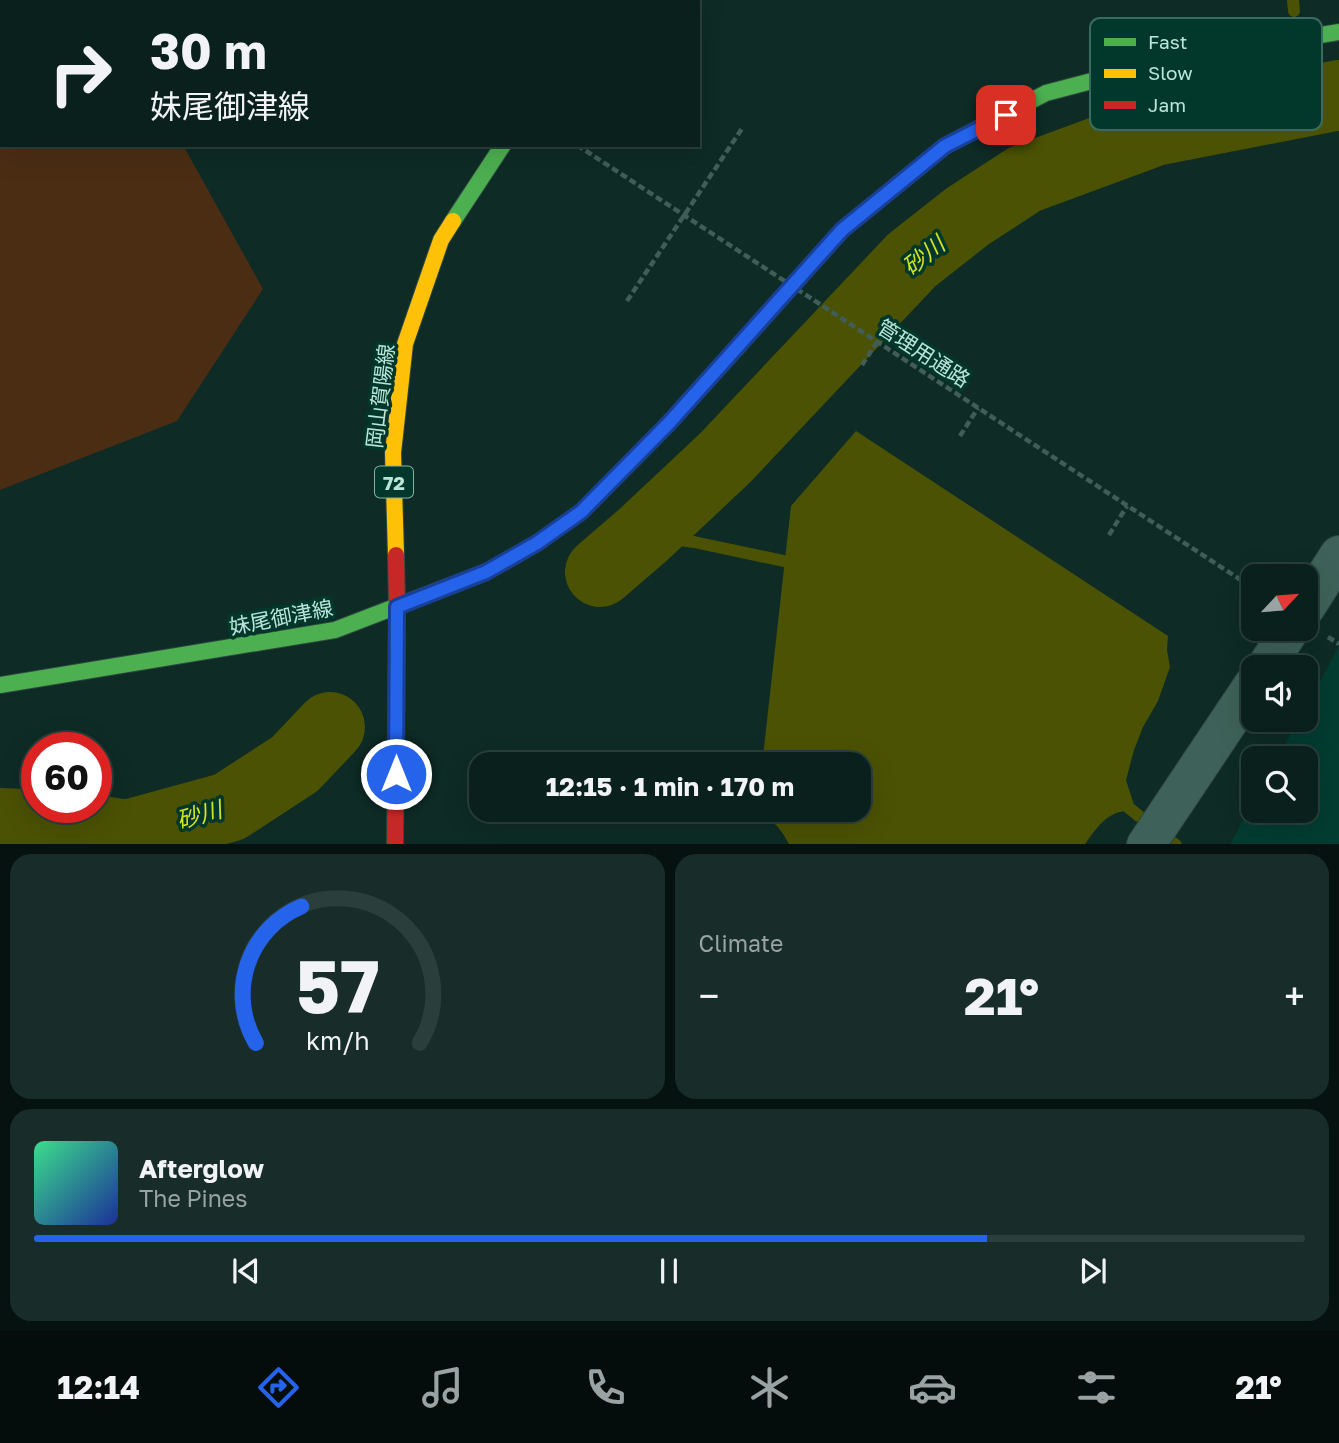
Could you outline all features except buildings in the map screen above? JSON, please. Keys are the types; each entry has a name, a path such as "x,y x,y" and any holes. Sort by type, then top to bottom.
{"main road":[{"name":"妹尾御津線","path":"0,685 335,630 486,572 537,543 581,512 669,423 842,230 945,146 1046,93 1090,81"},
{"name":"岡山賀陽線","path":"395,844 397,607 393,453 405,344 441,240 502,147"}],"street":[{"path":"1318,588 1339,555"},
{"path":"1147,844 1241,703"}],"path":[{"path":"627,301 743,127"},
{"name":"管理用通路","path":"580,147 1241,580"},
{"path":"862,365 877,342"},
{"path":"960,436 978,408"},
{"path":"1109,535 1127,506"}],"shaded area":[{"path":"0,147 184,147 263,289 177,421 0,490"},
{"path":"856,431 1168,636 1170,667 1158,701 1134,750 1126,780 1134,805 1128,811 1108,817 1085,844 789,844 772,822 871,822 871,752 763,752 791,506"},
{"path":"1339,646 1339,844 1230,844 1242,823 1318,823 1318,746 1284,746 1292,732 1318,732 1318,685"}],"waterway":[{"path":"1293,0 1294,11"},
{"name":"砂川","path":"1322,98 1339,95"},
{"name":"砂川","path":"600,572 725,458 912,260 968,216 1025,179 1160,130"},
{"path":"643,535 694,542 798,564"},
{"name":"砂川","path":"0,823 72,826 127,835 229,807 295,764 330,727"},
{"path":"1118,799 1139,816"}],"traffic: fast":[{"path":"1322,35 1339,32"},
{"path":"759,323 842,230 945,146 1046,93 1090,81"},
{"path":"453,221 502,147"},
{"path":"0,685 335,630 486,572 518,554"}],"traffic: slow":[{"path":"396,555 393,453 405,344 441,240 453,221"},
{"path":"518,554 581,512 669,423 759,323"}],"traffic: jam":[{"path":"395,844 396,555"}],"route":[{"path":"396,774 397,607 486,572 537,543 581,512 669,423 842,230 945,146 1006,115"}]}
